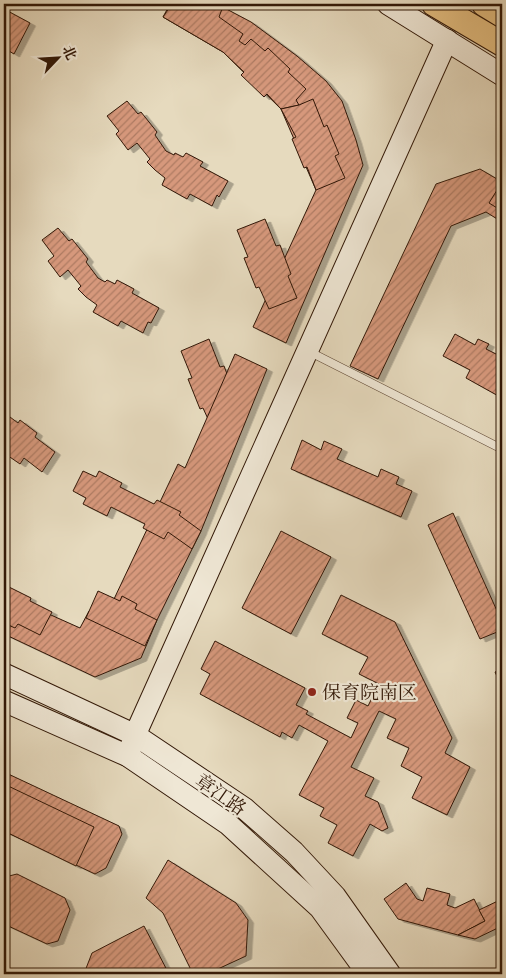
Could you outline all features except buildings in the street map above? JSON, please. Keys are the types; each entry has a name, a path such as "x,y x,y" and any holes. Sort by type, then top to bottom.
{"main road":[{"path":"388,4 502,75"},
{"path":"434,4 502,44"},
{"path":"484,4 502,15"},
{"path":"128,756 135,735 446,40"},
{"name":"章江路","path":"4,674 135,735 244,808 294,852 335,896 390,974"},
{"name":"章江路","path":"4,701 128,756 228,824 320,908 368,974"}],"lane":[{"path":"308,351 502,449"}],"place":[{"name":"保育院南区","path":"312,692"}]}
